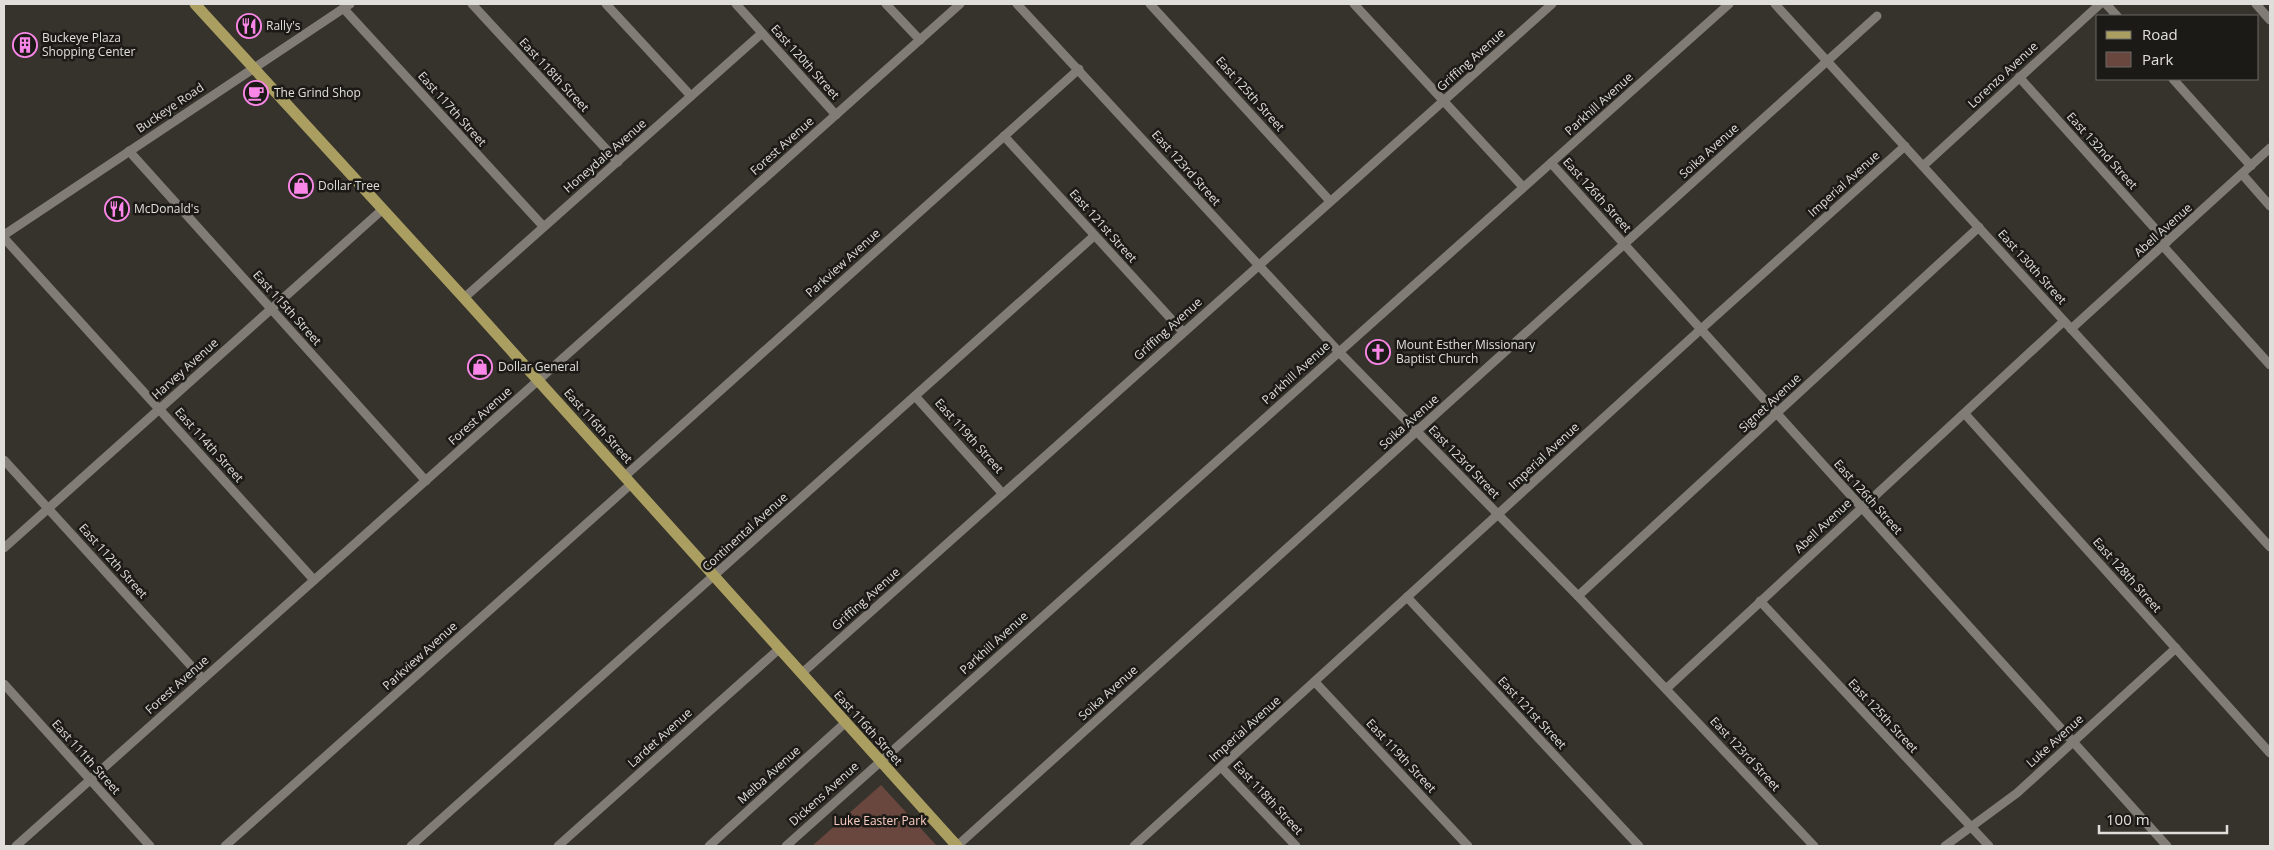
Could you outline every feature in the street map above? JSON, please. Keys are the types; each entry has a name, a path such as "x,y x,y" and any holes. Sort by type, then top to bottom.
{"main road":[{"name":"East 116th Street","path":"195,4 464,298 957,846"}],"street":[{"name":"East 118th Street","path":"472,4 618,162"},
{"path":"606,4 691,96"},
{"name":"East 120th Street","path":"736,4 836,115"},
{"path":"886,4 920,40"},
{"name":"Forest Avenue","path":"16,846 960,4"},
{"name":"East 123rd Street","path":"1017,4 1339,352 1578,596 1814,846"},
{"name":"East 125th Street","path":"1150,4 1330,201"},
{"path":"1354,4 1524,187"},
{"name":"Griffing Avenue","path":"801,674 1552,4"},
{"name":"Parkhill Avenue","path":"880,761 1729,4"},
{"name":"East 130th Street","path":"1775,4 2270,547"},
{"name":"Lorenzo Avenue","path":"1923,166 2018,77 2100,4"},
{"path":"2106,4 2116,15"},
{"path":"2256,4 2270,20"},
{"name":"Buckeye Road","path":"4,237 252,67 347,6"},
{"name":"East 117th Street","path":"347,6 543,226"},
{"name":"Soika Avenue","path":"957,846 1877,16"},
{"name":"Honeydale Avenue","path":"464,298 762,33"},
{"name":"Parkview Avenue","path":"225,846 1079,69"},
{"name":"East 132nd Street","path":"2018,77 2270,365"},
{"path":"2174,80 2251,166"},
{"name":"East 121st Street","path":"1004,136 1183,332"},
{"name":"Imperial Avenue","path":"1134,846 1700,330 1905,146"},
{"name":"Abell Avenue","path":"2071,329 2270,148"},
{"name":"East 115th Street","path":"129,151 426,481"},
{"name":"East 126th Street","path":"1551,163 2167,846"},
{"path":"2242,174 2270,206"},
{"name":"Harvey Avenue","path":"4,548 383,209"},
{"name":"Signet Avenue","path":"1578,596 1979,227"},
{"name":"Continental Avenue","path":"411,846 1094,236"},
{"name":"East 114th Street","path":"4,237 314,580"},
{"name":"Abell Avenue","path":"1666,689 2064,321"},
{"name":"East 119th Street","path":"915,396 1003,494"},
{"name":"East 128th Street","path":"1965,414 2270,752"},
{"name":"East 112th Street","path":"4,460 203,679"},
{"name":"East 121st Street","path":"1407,597 1638,846"},
{"name":"East 125th Street","path":"1760,601 1988,846"},
{"name":"Luke Avenue","path":"1945,846 2017,793 2176,648"},
{"name":"Lardet Avenue","path":"558,846 778,649"},
{"name":"East 119th Street","path":"1315,682 1468,846"},
{"name":"East 111th Street","path":"4,684 150,846"},
{"name":"Melba Avenue","path":"709,846 845,723"},
{"name":"Dickens Avenue","path":"786,846 880,761"},
{"name":"East 118th Street","path":"1222,767 1295,846"}],"green space":[{"name":"Luke Easter Park","path":"881,785 937,846 812,846"}],"place":[{"name":"Rally's","path":"249,26"},
{"name":"Buckeye Plaza Shopping Center","path":"25,45"},
{"name":"The Grind Shop","path":"256,93"},
{"name":"Dollar Tree","path":"301,186"},
{"name":"McDonald's","path":"117,209"},
{"name":"Mount Esther Missionary Baptist Church","path":"1378,352"},
{"name":"Dollar General","path":"480,367"}]}
